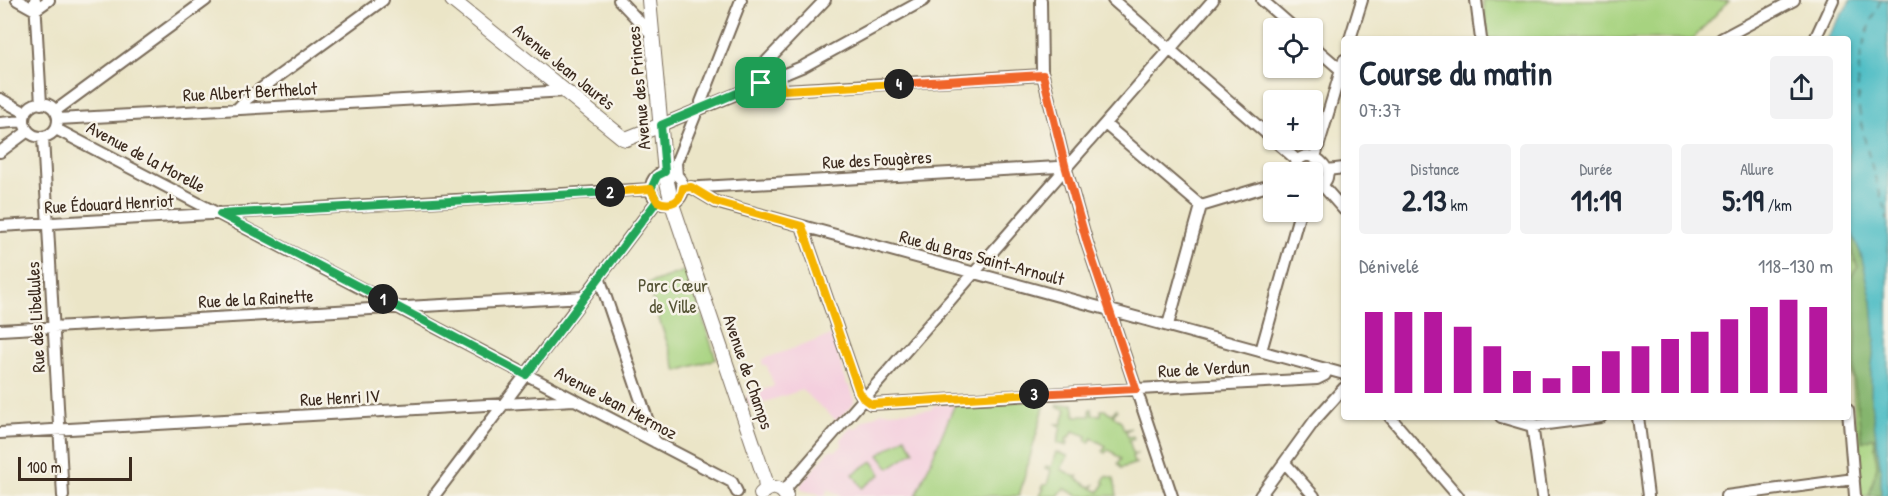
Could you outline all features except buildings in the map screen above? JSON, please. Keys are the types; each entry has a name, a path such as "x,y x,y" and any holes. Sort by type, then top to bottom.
{"main road":[{"name":"Avenue Jean Jaurès","path":"452,0 626,139 661,125"},
{"name":"Avenue des Princes","path":"649,0 661,125 671,174"},
{"name":"Avenue de Champs","path":"671,174 672,204 766,488"},
{"path":"766,488 780,489 786,495"}],"street":[{"path":"16,0 35,5 49,0"},
{"path":"0,99 26,122 37,136 43,137 52,133 56,120 206,0"},
{"path":"237,109 247,99 382,0"},
{"path":"619,0 652,35"},
{"path":"671,174 741,0"},
{"path":"763,87 759,72 762,66 825,0"},
{"path":"661,125 763,87 778,76 804,66 924,0"},
{"path":"1041,0 1043,75 1066,169 1109,310 1172,496"},
{"path":"1113,0 1298,161 1306,157 1315,157 1323,162 1327,170 1323,181"},
{"path":"786,495 787,488 792,481 1213,0"},
{"path":"1262,0 1283,18"},
{"path":"1351,36 1362,0"},
{"path":"1476,0 1481,36"},
{"path":"1727,36 1794,0"},
{"path":"1816,36 1833,0"},
{"path":"35,5 41,104"},
{"path":"1323,52 1341,65"},
{"path":"1315,157 1341,72"},
{"path":"763,87 783,90 1043,75"},
{"path":"778,76 783,90"},
{"name":"Rue Albert Berthelot","path":"56,120 567,91"},
{"path":"0,152 26,122 32,106 41,104 51,107 56,120"},
{"name":"Avenue de la Morelle","path":"56,120 220,214"},
{"path":"0,123 26,122"},
{"path":"1105,124 1201,206"},
{"name":"Rue des Libellules","path":"43,137 63,496"},
{"name":"Rue des Fougères","path":"687,188 1047,168 1066,169"},
{"path":"1327,170 1341,168"},
{"path":"671,174 687,188 672,204 657,201 651,189 657,176 671,174"},
{"path":"1201,206 1263,187"},
{"name":"Rue du Bras Saint-Arnoult","path":"687,188 716,202 1341,373"},
{"name":"Rue Édouard Henriot","path":"0,226 651,189"},
{"path":"1323,192 1341,207"},
{"path":"434,496 657,201"},
{"path":"1168,325 1201,206"},
{"name":"Avenue Jean Mermoz","path":"220,214 732,482 738,494"},
{"path":"1262,351 1297,222"},
{"path":"802,226 859,391 864,399"},
{"path":"599,277 656,442"},
{"name":"Rue de la Rainette","path":"0,330 584,297"},
{"name":"Rue de Verdun","path":"864,399 871,404 1317,379 1323,377 1322,368"},
{"path":"1260,496 1315,420 1341,391"},
{"name":"Rue Henri IV","path":"0,434 575,400"},
{"path":"1393,420 1458,496"},
{"path":"1542,496 1531,421 1548,420"},
{"path":"1638,420 1648,496"},
{"path":"1849,420 1855,496"},
{"path":"1285,462 1314,496"},
{"path":"1726,496 1854,479"}],"shaded area":[{"path":"832,335 847,385 850,386 854,398 854,403 837,421 802,390 749,407 746,396 774,386 767,366 762,364 763,359"},
{"path":"955,404 916,496 841,496 828,489 825,496 819,496 819,494 802,490 800,485 830,450 836,451 842,446 841,438 850,428 857,428 863,421 882,412 930,410 935,405"}],"green space":[{"path":"1483,0 1729,0 1696,36 1488,36"},
{"path":"1851,228 1861,254 1881,496 1860,496 1851,364"},
{"path":"1851,228 1873,255 1888,496 1869,496 1877,466 1874,437 1862,442 1854,377 1856,333 1851,300 1851,276 1858,267 1852,254"},
{"name":"Parc Cœur de Ville","path":"687,270 716,359 677,371 647,284"},
{"path":"1046,400 1019,496 916,496 955,404"},
{"path":"1073,404 1075,416 1090,416 1090,409 1093,415 1101,415 1101,410 1112,414 1116,409 1113,416 1121,421 1124,430 1131,428 1126,431 1128,437 1133,436 1134,438 1129,440 1133,454 1138,453 1132,456 1134,463 1137,463 1121,468 1118,463 1121,459 1109,449 1105,453 1103,451 1106,446 1092,438 1089,443 1086,441 1087,436 1073,431 1070,437 1067,437 1067,446 1057,443 1061,427 1056,424 1062,424 1066,409 1057,407"},
{"path":"905,437 914,451 889,468 879,455"},
{"path":"1056,452 1068,456 1061,469 1075,477 1078,476 1077,479 1090,487 1094,485 1092,488 1099,492 1105,483 1103,481 1106,476 1114,478 1117,496 1078,496 1064,488 1058,496 1039,496 1044,485 1047,485 1051,470 1045,468 1046,466 1051,467"},
{"path":"872,461 881,474 862,488 853,474"}],"water":[{"path":"1851,0 1888,0 1888,496 1881,496 1881,471 1871,402 1871,372 1875,339 1872,301 1861,254 1851,231 1851,36 1828,36"}],"ferry route":[{"path":"1881,0 1868,31 1860,59 1858,86 1859,111 1864,137 1888,222"}],"route":[{"path":"761,83 661,125 665,172 657,176 651,184 652,194 657,201 526,375 220,214 651,189 652,194 654,198 657,201 662,204 672,204 680,198 683,188 691,187 716,202 802,226 859,391 871,404 1136,389 1087,243 1043,75 783,90 778,76 761,83"}]}
